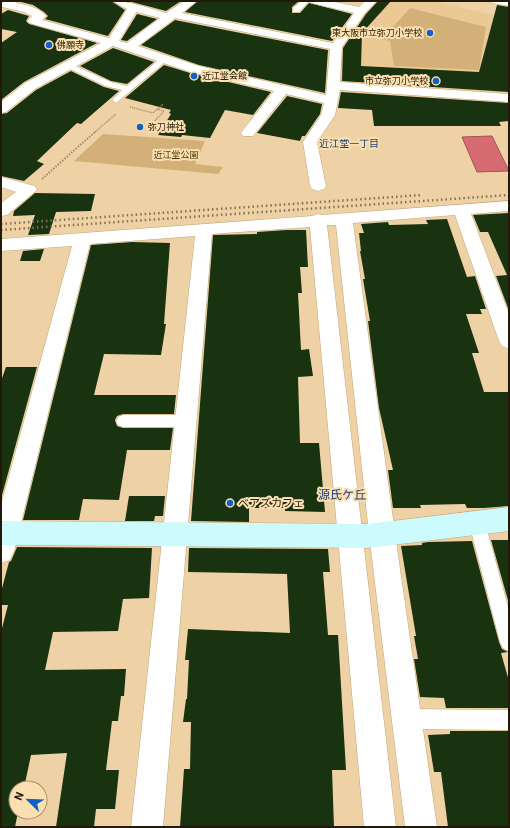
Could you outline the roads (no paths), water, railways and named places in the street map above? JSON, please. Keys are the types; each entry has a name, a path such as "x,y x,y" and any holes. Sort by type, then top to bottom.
{"street":[{"path":"12,1 6,5 27,9 40,16 33,21 129,47 195,69 282,90 333,94 509,98"},
{"path":"118,1 134,8 170,16 336,47"},
{"path":"129,47 191,1"},
{"path":"315,1 361,11"},
{"path":"318,186 310,142 328,115 333,94 336,47 361,11 372,1"},
{"path":"496,1 509,4"},
{"path":"4,104 30,86 112,42 134,8"},
{"path":"248,134 282,90"},
{"path":"1,182 29,190 1,211"},
{"path":"1,244 204,231 318,219 509,206"},
{"path":"461,209 509,341"},
{"path":"344,218 382,534 421,827"},
{"path":"318,219 352,536 380,827"},
{"path":"147,827 204,231"},
{"path":"83,239 3,539 174,534 352,536 509,520"}],"lane":[{"path":"296,10 305,1"},
{"path":"116,100 165,59"},
{"path":"68,66 108,84 128,89"},
{"path":"123,421 185,421"},
{"path":"476,523 509,642"},
{"path":"407,719 509,720"}],"railway":[{"path":"1,224 422,195"},
{"path":"1,230 509,195"}],"place":[{"name":"東大阪市立弥刀小学校","path":"430,33"},
{"name":"佛願寺","path":"49,45"},
{"name":"近江堂会館","path":"194,76"},
{"name":"市立弥刀小学校","path":"436,81"},
{"name":"弥刀神社","path":"140,127"},
{"name":"ベアズカフェ","path":"230,503"}],"district":[{"name":"近江堂一丁目","path":"349,143"},
{"name":"源氏ケ丘","path":"342,495"}],"park label":[{"name":"近江堂公園","path":"176,155"}]}
